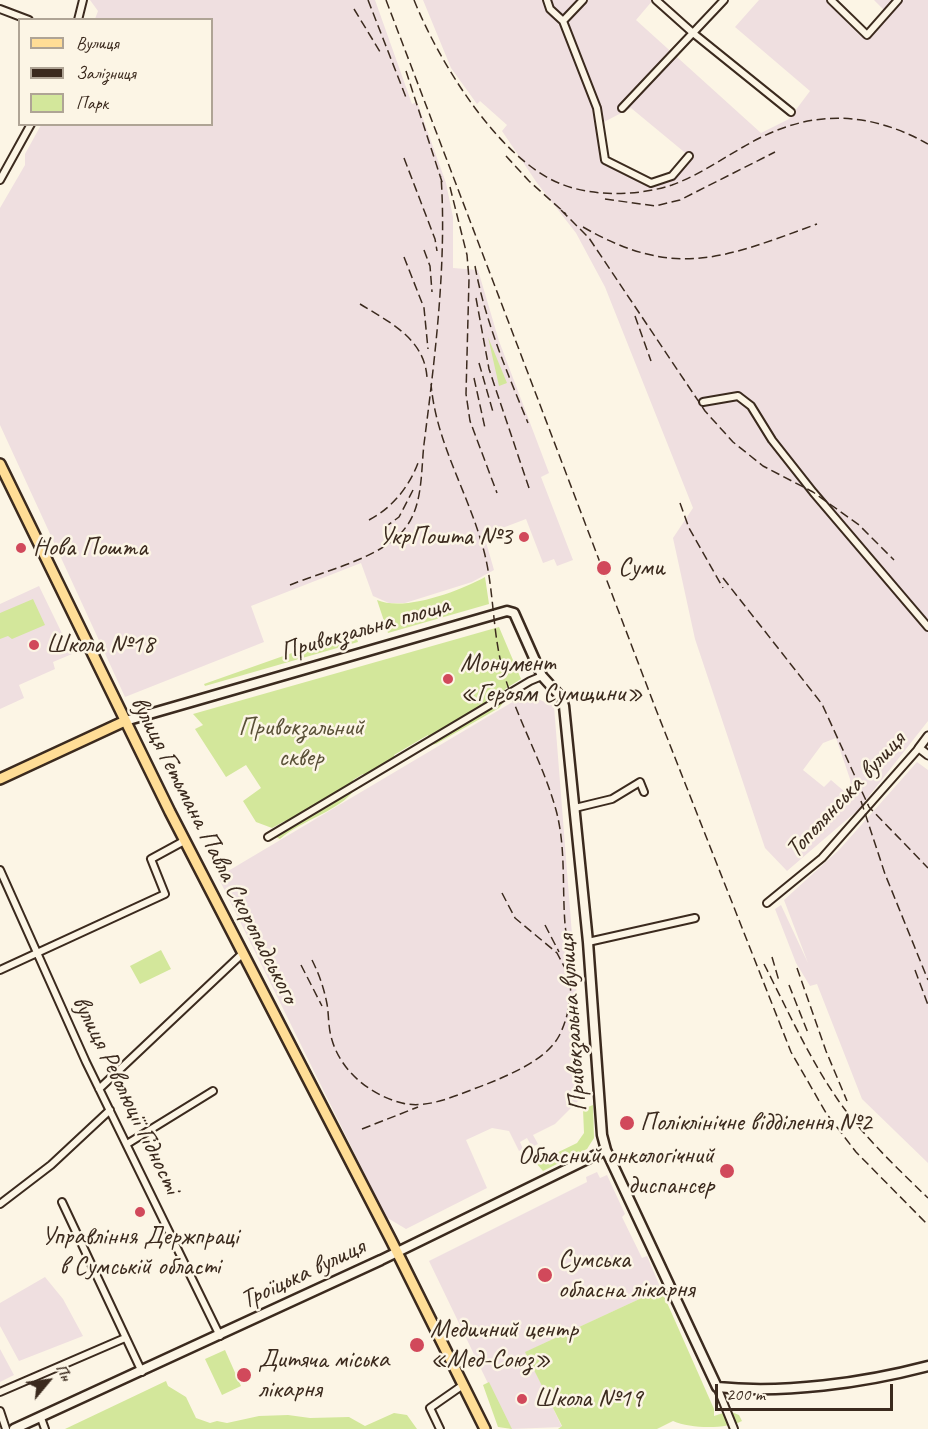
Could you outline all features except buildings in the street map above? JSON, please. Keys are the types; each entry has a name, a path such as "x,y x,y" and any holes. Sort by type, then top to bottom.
{"main road":[{"name":"вулиця Гетьмана Павла Скоропадського","path":"0,464 184,841 397,1253 485,1429"},
{"name":"Привокзальна площа","path":"125,721 507,611 517,616 542,676 561,697 564,706"},
{"name":"Привокзальна вулиця","path":"564,706 588,942 602,1135 606,1150 717,1387"},
{"path":"0,779 125,721"},
{"name":"Троїцька вулиця","path":"14,1429 397,1253 606,1150"},
{"path":"717,1387 770,1388 860,1380 928,1366"}],"street":[{"path":"78,18 83,0"},
{"path":"547,0 550,9 563,21 597,108 605,160 651,183 672,176 689,156"},
{"path":"563,21 583,0"},
{"path":"656,0 791,112"},
{"path":"622,108 724,0"},
{"path":"831,0 867,35 898,0"},
{"path":"0,9 24,18"},
{"path":"0,180 31,126"},
{"path":"703,402 738,396 751,406 772,440 806,483 928,627"},
{"path":"268,837 542,676"},
{"name":"Тополянська вулиця","path":"766,903 822,858 920,748 928,736"},
{"path":"920,748 928,755"},
{"path":"575,808 612,799 640,782 644,792"},
{"path":"0,970 165,894 151,859 184,841"},
{"name":"вулиця Революції Гідності","path":"0,870 99,1089 220,1336"},
{"path":"588,942 695,918"},
{"path":"99,1089 242,954"},
{"path":"127,1144 213,1091"},
{"path":"0,1204 51,1165 110,1110"},
{"path":"62,1202 124,1338 142,1372"},
{"path":"0,1392 124,1338"},
{"path":"440,1429 429,1408 463,1385"},
{"path":"717,1387 734,1429"},
{"path":"0,1411 6,1429"},
{"path":"41,1418 45,1429"}],"shaded area":[{"path":"90,0 375,0 412,104 417,102 446,183 453,217 453,268 478,270 499,341 549,473 541,477 573,560 557,566 554,559 543,563 526,519 484,535 494,570 472,582 405,603 389,603 373,596 361,563 251,606 264,642 125,697 0,425 0,208 25,165 25,154 40,126 213,126 213,18 95,18 98,11"},
{"path":"423,0 653,0 636,20 761,133 789,119 810,91 735,27 759,0 832,0 864,32 884,10 874,0 928,0 928,721 858,810 787,871 765,848 695,639 673,538 693,508 605,287 576,233 537,183 502,131 507,125 480,101 477,104 451,68","holes":["631,108 689,156 672,175 650,183 606,160 600,124","836,738 850,779 852,798 831,780 824,787 803,770 823,743"]},
{"name":"Школа №18","path":"39,586 72,654 53,662 55,669 19,685 24,698 0,709 0,604"},
{"path":"526,694 554,706 580,1036 577,1040 579,1058 582,1061 584,1095 555,1124 533,1135 538,1144 532,1147 527,1138 520,1142 523,1149 519,1151 509,1131 492,1128 466,1140 487,1188 406,1229 386,1217 218,877"},
{"path":"917,762 928,770 928,1163 862,1099 817,984 810,986 796,963 775,909 781,905 808,963 784,900 839,850"},
{"name":"Сумська обласна лікарня","path":"597,1172 600,1178 607,1175 625,1214 622,1217 642,1258 647,1256 661,1289 526,1352 562,1427 510,1429 429,1261 587,1182 586,1177"},
{"path":"45,1277 63,1299 83,1336 19,1361 0,1326 0,1303"},
{"path":"0,1349 14,1375 0,1382"}],"green space":[{"path":"488,337 507,383 499,386"},
{"path":"485,577 489,604 388,633 377,600 388,603 416,602 447,594"},
{"path":"33,599 45,625 12,639 8,636 0,639 0,613"},
{"name":"Привокзальний сквер","path":"499,627 521,679 505,689 506,699 499,708 436,744 430,745 428,735 394,755 396,760 384,768 377,767 367,777 363,774 353,780 354,790 340,804 280,839 274,836 276,829 285,824 285,821 272,828 256,822 243,801 261,788 246,765 226,777 195,729 203,725 193,714"},
{"path":"354,631 358,642 205,686 204,684 306,648 307,651 322,646 322,642"},
{"path":"161,950 171,969 140,984 130,966"},
{"path":"593,1105 594,1138 587,1149 543,1171 536,1163 577,1143 584,1133 583,1109"},
{"path":"661,1289 714,1409 714,1416 729,1411 739,1415 742,1421 718,1427 690,1426 673,1421 657,1429 558,1429 562,1426 525,1352"},
{"path":"225,1350 241,1386 222,1395 205,1359"},
{"path":"166,1381 168,1386 186,1397 196,1418 210,1423 217,1421 227,1423 259,1416 288,1415 310,1418 349,1417 365,1426 394,1413 407,1415 417,1429 65,1429"},
{"path":"489,1382 512,1429 498,1427 483,1385"}],"railway":[{"path":"368,0 407,100"},
{"path":"386,0 655,707 791,1052 826,1113 856,1152 928,1225"},
{"path":"414,0 438,51 454,78 493,131 515,153 538,171 561,184 574,188 616,194 659,189 693,176 774,131 818,119 862,120 884,125 928,144"},
{"path":"354,9 382,55"},
{"path":"406,71 443,185"},
{"path":"605,199 655,206 680,200 775,152"},
{"path":"506,156 529,181 566,214"},
{"path":"404,158 435,239 437,251"},
{"path":"290,585 353,562 384,547 406,527 416,508 439,310 442,242 441,176"},
{"path":"450,187 467,255 469,279 466,394 470,421 497,493"},
{"path":"561,210 589,238 705,411 733,442 763,466 813,492 859,525 894,560"},
{"path":"583,227 645,254 673,258 700,258 754,246 817,224"},
{"path":"424,250 430,266 432,292"},
{"path":"404,257 424,308 428,349"},
{"path":"475,266 491,326 528,423"},
{"path":"476,298 489,369 529,488"},
{"path":"360,304 393,325 412,342 424,363 427,377"},
{"path":"635,316 651,361"},
{"path":"479,363 493,412"},
{"path":"474,378 485,428"},
{"path":"312,960 324,992 332,1040 342,1062 368,1088 390,1099 412,1105 445,1100 507,1076 537,1059 553,1045 559,1036 569,1008 571,980 565,924 562,852 556,810 504,674 481,541 445,444 434,405 431,384"},
{"path":"369,520 399,496 418,463"},
{"path":"384,528 399,517 413,490"},
{"path":"680,503 689,528 723,588"},
{"path":"723,578 822,704 869,807 928,868"},
{"path":"861,801 885,874 928,980"},
{"path":"502,893 515,918 557,953 565,968"},
{"path":"545,925 559,952"},
{"path":"772,957 779,981"},
{"path":"764,964 808,1050 838,1100 869,1139 928,1198"},
{"path":"301,965 322,1006"},
{"path":"797,968 826,1051 847,1101"},
{"path":"915,970 928,1005"},
{"path":"789,985 808,1033"},
{"path":"362,1129 418,1107"}],"place":[{"name":"УкрПошта №3","path":"524,537"},
{"name":"Нова Пошта","path":"21,548"},
{"name":"Суми","path":"604,568"},
{"name":"Школа №18","path":"34,645"},
{"name":"Монумент «Героям Сумщини»","path":"448,679"},
{"name":"Поліклінічне відділення №2","path":"627,1123"},
{"name":"Обласний онкологічний диспансер","path":"727,1171"},
{"name":"Управління Держпраці в Сумській області","path":"140,1212"},
{"name":"Сумська обласна лікарня","path":"545,1275"},
{"name":"Медичний центр «Мед-Союз»","path":"417,1345"},
{"name":"Дитяча міська лікарня","path":"244,1375"},
{"name":"Школа №19","path":"522,1399"}]}
